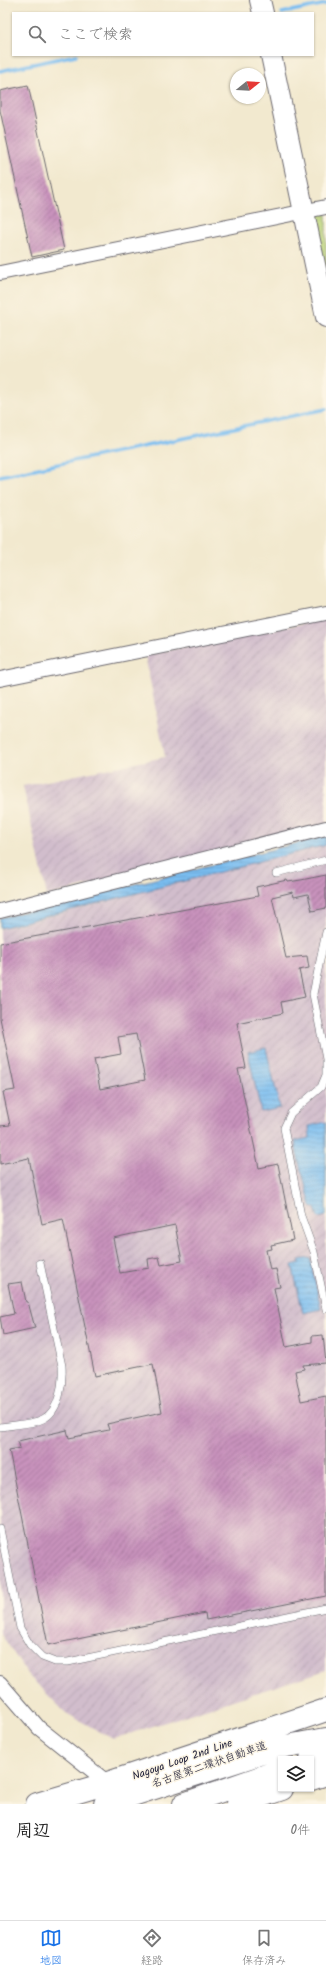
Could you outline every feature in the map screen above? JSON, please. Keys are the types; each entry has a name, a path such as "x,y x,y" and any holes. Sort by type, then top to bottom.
{"highway":[{"name":"Nagoya Loop 2nd Line","path":"36,1804 106,1794 326,1710"},
{"name":"名古屋第二環状自動車道","path":"91,1804 326,1724"},
{"path":"106,1794 286,1746 326,1739"},
{"name":"名古屋第二環状自動車道","path":"147,1804 326,1743"},
{"path":"314,1758 326,1754"},
{"path":"184,1804 278,1771"},
{"path":"314,1778 326,1774"},
{"path":"238,1804 278,1790"}],"street":[{"path":"260,0 263,12"},
{"path":"271,56 326,317"},
{"path":"0,273 326,207"},
{"path":"0,680 326,613"},
{"path":"0,911 326,828"},
{"path":"0,1683 39,1728 106,1794"}],"lane":[{"path":"276,873 326,860"},
{"path":"326,932 313,994 326,1059 326,1075 322,1087 291,1113 284,1128 301,1216 314,1252 326,1309"},
{"path":"0,1427 42,1419 49,1414 56,1403 63,1380 62,1366 40,1262"},
{"path":"0,1529 20,1628 30,1645 42,1657 55,1662 68,1662 326,1608"}],"shaded area":[{"path":"326,619 326,824 47,896 23,786 165,757 145,655"},
{"path":"326,845 326,1670 113,1739 66,1713 27,1674 0,1632 0,929"}],"green space":[{"path":"326,210 326,286 312,217"}],"water":[{"path":"326,836 326,845 0,928 0,918"},
{"path":"266,1048 280,1108 261,1112 248,1052"},
{"path":"326,1122 326,1216 318,1218 315,1208 311,1207 295,1141 310,1138 309,1126"},
{"path":"310,1258 321,1309 303,1313 292,1265 300,1263 299,1260"}],"building":[{"path":"28,85 64,250 32,257 0,110 0,91"},
{"path":"326,875 326,908 312,911 308,894 294,897 293,892 272,897 286,958 307,956 309,968 299,970 305,997 281,1002 283,1013 237,1023 246,1068 238,1069 259,1168 278,1164 293,1240 271,1245 272,1249 266,1250 270,1270 276,1269 280,1287 274,1288 286,1347 312,1342 312,1336 323,1335 326,1363 303,1365 304,1369 295,1371 301,1401 326,1396 326,1596 206,1620 205,1613 48,1645 9,1450 20,1448 18,1441 67,1430 69,1438 109,1430 107,1424 162,1412 153,1364 95,1376 63,1219 42,1224 29,1158 0,1164 0,1126 10,1125 3,1092 15,1090 0,1018 0,943 258,896 256,887 287,880 288,882","holes":["136,1034 145,1080 100,1089 94,1059 121,1054 118,1037","175,1225 182,1261 161,1265 159,1257 148,1259 149,1268 120,1273 113,1238"]},
{"path":"22,1282 26,1302 28,1302 35,1328 3,1335 0,1317 14,1314 8,1284"}],"waterway":[{"path":"287,12 326,4"},
{"path":"0,71 71,56"},
{"path":"0,476 326,409"}]}
